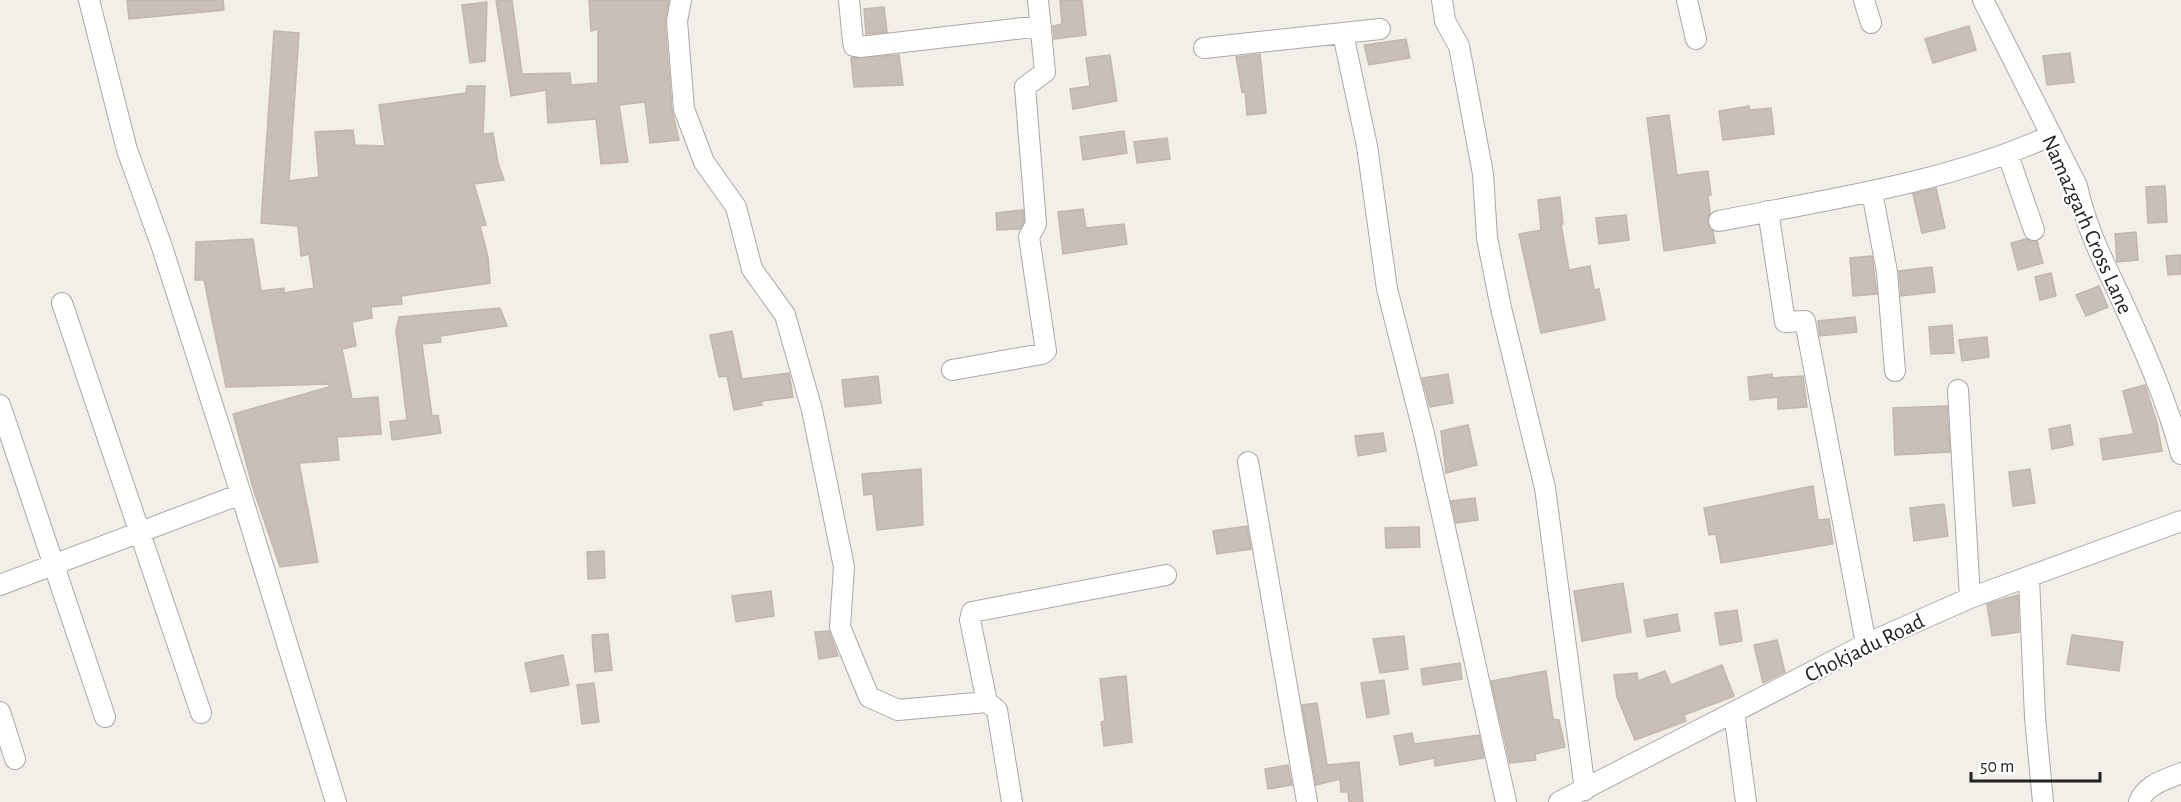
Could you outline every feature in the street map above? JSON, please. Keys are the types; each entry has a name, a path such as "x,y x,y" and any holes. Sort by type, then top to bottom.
{"street":[{"path":"89,0 128,150 162,247 241,494 336,802"},
{"path":"681,0 678,21 684,109 704,162 735,207 752,269 785,315 812,410 844,567 840,627 869,697 898,710 987,702"},
{"path":"849,0 853,42 855,46 860,47 1041,26"},
{"path":"952,370 1042,354 1046,351 1029,237 1036,224 1025,87 1046,72 1038,0"},
{"path":"1442,0 1445,21 1459,46 1483,174 1487,238 1501,308 1545,488 1585,790"},
{"path":"1687,0 1696,39"},
{"path":"1864,0 1871,23"},
{"name":"Namazgarh Cross Lane","path":"1983,0 2077,186 2083,217 2176,414 2181,454"},
{"path":"1204,48 1380,29"},
{"path":"1343,34 1367,146 1387,289 1424,434 1506,802"},
{"path":"1719,221 1872,192 2008,155 2050,136"},
{"path":"2008,155 2034,230"},
{"path":"1872,192 1887,272 1895,370"},
{"path":"1768,211 1785,322 1805,321 1866,644"},
{"path":"62,303 138,534 201,712"},
{"path":"1958,390 1970,598"},
{"path":"0,405 105,717"},
{"path":"1248,462 1307,802"},
{"path":"0,585 53,567 241,494"},
{"name":"Chokjadu Road","path":"1559,802 1866,644 1970,598 2181,521"},
{"path":"1011,802 997,710 987,702 970,620 972,612 1166,575"},
{"path":"2029,578 2043,802"},
{"path":"0,712 15,759"},
{"path":"1734,712 1746,802"},
{"path":"2139,802 2142,795 2153,785 2181,773"}],"building":[{"path":"127,0 223,0 224,10 129,19"},
{"path":"496,0 512,0 522,74 570,73 571,85 598,83 598,29 591,31 589,0 669,0 665,22 672,110 679,140 650,143 645,102 619,105 628,162 601,164 596,119 548,123 546,90 511,96"},
{"path":"1060,0 1082,0 1086,35 1054,39 1053,26 1062,24"},
{"path":"487,2 485,61 470,63 462,5"},
{"path":"884,7 887,32 866,34 864,9"},
{"path":"1969,26 1976,50 1933,63 1925,39"},
{"path":"274,31 299,33 289,181 319,177 315,132 353,130 355,145 385,146 379,105 466,93 467,86 485,86 483,134 493,133 498,163 504,180 474,184 486,225 480,226 488,257 490,283 401,296 402,304 371,307 372,318 352,322 356,346 342,349 352,399 378,397 381,434 337,437 339,460 299,463 318,562 280,567 253,488 233,414 329,387 329,384 226,387 204,280 195,280 196,242 253,239 261,291 284,288 284,293 314,288 309,254 301,256 298,226 261,223"},
{"path":"1406,39 1410,58 1369,65 1364,45"},
{"path":"2070,53 2074,82 2047,85 2043,56"},
{"path":"1260,54 1266,113 1247,115 1245,91 1242,92 1236,57"},
{"path":"899,55 903,85 854,87 851,58"},
{"path":"1110,55 1117,101 1073,109 1070,89 1090,86 1086,58"},
{"path":"1749,106 1750,110 1771,108 1774,134 1723,140 1719,111"},
{"path":"1669,115 1677,175 1708,171 1711,195 1708,195 1710,213 1707,223 1713,231 1715,243 1664,251 1647,118"},
{"path":"1124,131 1127,153 1083,160 1080,137"},
{"path":"1167,138 1170,159 1137,163 1134,142"},
{"path":"2165,186 2167,222 2148,223 2146,187"},
{"path":"1936,188 1945,228 1922,233 1913,194"},
{"path":"1560,197 1563,224 1561,224 1569,270 1590,266 1594,290 1599,289 1605,320 1541,333 1519,234 1541,230 1538,200"},
{"path":"1083,209 1086,228 1124,224 1127,244 1063,254 1058,212"},
{"path":"1023,210 1024,221 1020,229 997,230 996,213"},
{"path":"1626,215 1629,240 1599,244 1596,218"},
{"path":"2136,232 2138,260 2117,262 2115,234"},
{"path":"2026,239 2037,241 2043,263 2018,270 2011,243"},
{"path":"2181,255 2181,274 2168,275 2166,256"},
{"path":"1872,256 1877,294 1853,296 1850,258"},
{"path":"1932,267 1935,292 1901,296 1899,271"},
{"path":"2051,273 2056,296 2040,300 2035,277"},
{"path":"2099,286 2108,307 2086,316 2076,295"},
{"path":"500,308 507,326 440,336 441,342 422,344 432,416 438,415 441,433 392,440 390,422 407,420 396,331 399,317"},
{"path":"1855,317 1857,332 1820,336 1818,321"},
{"path":"1952,325 1954,353 1931,354 1929,327"},
{"path":"732,331 742,379 789,373 793,397 761,401 762,405 734,410 727,376 719,377 710,335"},
{"path":"1987,337 1989,357 1962,361 1959,340"},
{"path":"1448,374 1453,403 1430,407 1422,378"},
{"path":"1772,374 1772,378 1803,376 1807,407 1778,409 1778,397 1750,400 1748,377"},
{"path":"878,376 881,403 845,407 842,380"},
{"path":"2145,385 2157,423 2162,451 2103,460 2100,439 2134,434 2123,391"},
{"path":"1947,406 1950,452 1895,455 1893,408"},
{"path":"1468,425 1477,465 1446,473 1441,431"},
{"path":"2070,425 2073,445 2052,449 2049,429"},
{"path":"1383,433 1386,451 1358,456 1355,436"},
{"path":"921,469 923,525 877,530 873,494 864,495 862,474"},
{"path":"2030,469 2035,503 2013,506 2009,472"},
{"path":"1813,486 1818,520 1829,519 1833,544 1721,563 1716,534 1709,535 1704,508"},
{"path":"1475,498 1478,520 1456,523 1451,501"},
{"path":"1944,504 1948,536 1914,541 1910,508"},
{"path":"1247,526 1251,549 1217,554 1213,531"},
{"path":"1419,527 1420,547 1386,548 1385,528"},
{"path":"604,551 605,578 588,579 587,552"},
{"path":"1623,583 1631,632 1582,641 1574,591"},
{"path":"771,591 774,616 736,622 732,596"},
{"path":"2018,595 2019,632 1992,636 1987,604"},
{"path":"1737,610 1742,641 1720,645 1715,613"},
{"path":"1677,614 1680,631 1647,637 1644,620"},
{"path":"829,631 838,656 819,659 815,632"},
{"path":"608,634 612,670 595,672 592,635"},
{"path":"2072,635 2123,642 2119,671 2067,664"},
{"path":"1404,636 1408,669 1380,673 1373,639"},
{"path":"1777,640 1785,672 1763,683 1754,645"},
{"path":"563,655 569,685 531,692 525,663"},
{"path":"1460,663 1462,679 1423,685 1421,669"},
{"path":"1722,665 1734,696 1684,715 1686,721 1635,740 1617,697 1614,675 1637,673 1638,681 1665,671 1671,685"},
{"path":"1546,671 1553,719 1559,720 1565,747 1535,754 1536,760 1510,763 1491,681"},
{"path":"1126,676 1132,742 1104,746 1101,722 1105,721 1100,679"},
{"path":"1384,680 1389,714 1367,718 1361,683"},
{"path":"594,683 599,722 582,724 577,685"},
{"path":"1317,703 1327,765 1359,762 1363,802 1349,802 1348,792 1341,792 1340,779 1316,785 1302,705"},
{"path":"1412,733 1414,744 1479,735 1484,758 1435,766 1434,758 1400,765 1394,736"},
{"path":"1288,765 1292,785 1268,789 1265,769"}]}
